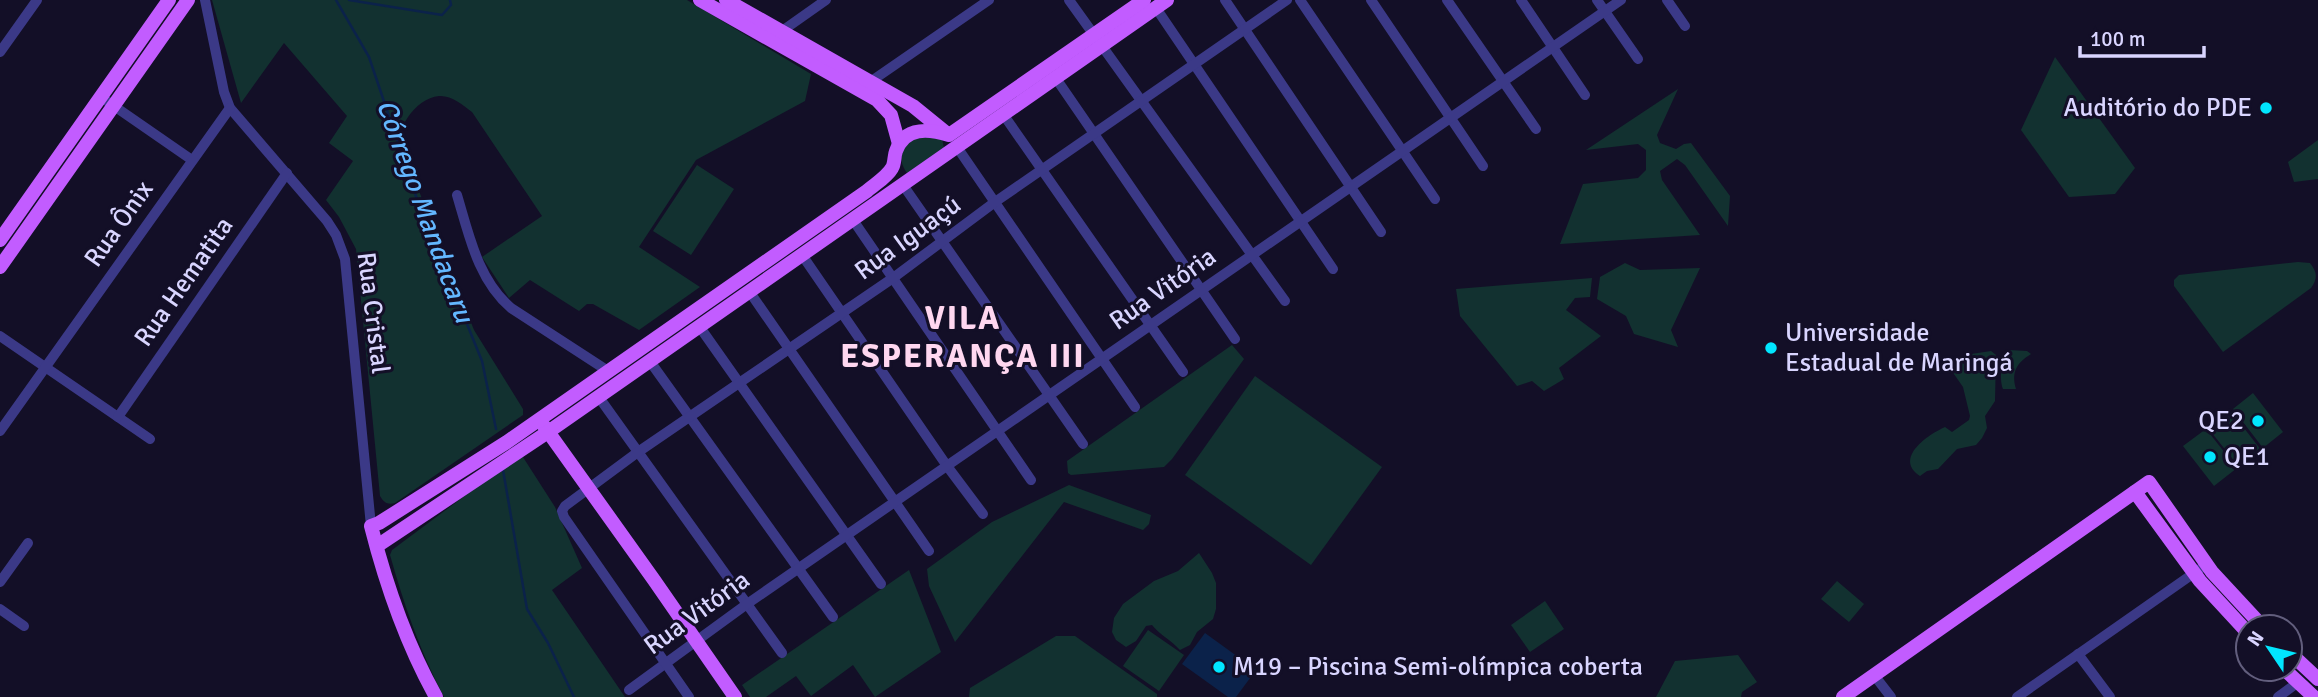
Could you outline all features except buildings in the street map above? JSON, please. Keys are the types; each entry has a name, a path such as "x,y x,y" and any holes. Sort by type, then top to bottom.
{"main road":[{"path":"0,267 169,0"},
{"path":"0,240 188,0"},
{"path":"701,0 877,100 891,115 899,144"},
{"path":"726,0 913,106 953,141"},
{"path":"377,546 548,432 903,186 953,141 1155,3"},
{"path":"953,141 1003,114 1055,77 1098,40"},
{"path":"372,526 507,442 867,191 892,167 899,144 908,135 917,130 929,129 953,141"},
{"path":"892,167 903,186"},
{"path":"539,419 735,697"},
{"path":"1843,697 2149,482 2207,564 2249,613"},
{"path":"2134,492 2194,574 2234,618"},
{"name":"Rua Cristal","path":"372,526 399,618 419,666 436,697"},
{"path":"2304,666 2318,680"},
{"path":"2298,683 2314,697"}],"street":[{"path":"0,52 37,0"},
{"name":"Rua Cristal","path":"205,0 224,92 230,108 327,221 345,259 372,526"},
{"path":"782,31 826,0"},
{"path":"870,82 989,0"},
{"path":"1069,0 1285,301"},
{"path":"1225,0 1381,232"},
{"name":"Rua Iguaçú","path":"666,662 564,517 562,511 565,506 638,452 942,244 995,202 1287,0"},
{"path":"1300,0 1435,199"},
{"path":"1371,0 1482,166"},
{"path":"1447,0 1536,129"},
{"path":"1521,0 1585,95"},
{"path":"1597,0 1638,59"},
{"name":"Rua Vitória","path":"629,690 695,640 1621,0"},
{"path":"1667,0 1685,26"},
{"path":"1155,3 1334,269"},
{"path":"1055,77 1235,339"},
{"path":"107,101 192,160"},
{"name":"Rua Ônix","path":"0,431 230,108"},
{"path":"1003,114 1183,372"},
{"path":"953,141 1135,407"},
{"name":"Rua Hematita","path":"118,417 287,173"},
{"path":"903,186 1083,444"},
{"path":"457,195 476,258 499,298 608,371"},
{"path":"853,220 1031,480"},
{"path":"802,255 947,466 983,513"},
{"path":"749,291 929,551"},
{"path":"699,326 881,584"},
{"path":"0,336 150,439"},
{"path":"649,360 834,617"},
{"path":"598,396 782,653"},
{"path":"0,582 28,543"},
{"path":"2017,697 2207,564"},
{"path":"0,609 24,626"},
{"path":"2078,654 2110,697"},
{"path":"666,662 689,697"},
{"path":"1874,675 1891,697"},
{"path":"2278,697 2296,683"}],"green space":[{"path":"212,0 687,0 811,74 805,101 696,160 639,247 700,287 639,330 593,304 587,304 579,311 530,280 509,298 482,257 542,216 472,112 457,101 443,96 427,99 417,106 408,116 397,142 396,168 403,181 419,191 474,330 523,409 523,415 395,503 388,504 380,496 356,249 339,217 326,200 353,161 329,143 347,116 284,43 241,103"},
{"path":"2055,57 2135,168 2115,194 2069,197 2021,130"},
{"path":"1678,89 1657,135 1660,143 1676,149 1691,143 1730,196 1728,226 1685,165 1677,159 1660,171 1662,180 1700,235 1560,244 1583,184 1638,178 1646,170 1646,150 1638,144 1586,150"},
{"path":"914,136 942,139 944,148 907,173 901,158"},
{"path":"2318,140 2318,179 2294,182 2288,162"},
{"path":"697,165 734,189 691,255 653,231"},
{"path":"1625,263 1640,270 1700,268 1671,330 1678,347 1634,334 1626,316 1597,299 1600,277"},
{"path":"2310,263 2314,269 2316,278 2311,288 2223,352 2174,286 2174,280 2179,275"},
{"path":"1592,278 1590,297 1575,298 1566,310 1601,336 1559,368 1564,379 1544,391 1532,381 1517,386 1460,316 1456,289"},
{"path":"1232,345 1244,359 1164,467 1071,475 1068,473 1067,461"},
{"path":"2009,350 2027,351 2031,354 2016,368 2016,389 2003,389 2002,385 2003,363"},
{"path":"1991,351 1996,355 1995,401 1985,416 1987,428 1982,438 1976,445 1957,449 1938,469 1927,471 1920,476 1910,462 1916,447 1945,427 1952,432 1969,420 1970,416 1963,387 1947,364 1971,354"},
{"path":"1255,376 1382,467 1311,565 1185,475"},
{"name":"QE2","path":"2253,393 2283,432 2263,448 2233,409"},
{"path":"2230,410 2261,450 2239,467 2208,428"},
{"name":"QE1","path":"2206,429 2237,468 2214,486 2183,446"},
{"path":"521,454 555,507 582,568 552,590 625,697 444,697 427,662 401,592 390,555 392,550"},
{"path":"1069,485 1151,515 1149,524 1143,530 1064,502 955,642 929,586 927,569 992,522"},
{"path":"1199,553 1216,583 1216,609 1213,619 1197,632 1190,645 1180,650 1152,625 1146,626 1136,641 1126,647 1116,640 1112,632 1114,618 1123,604 1154,581 1178,571"},
{"path":"909,570 941,652 875,697 853,665 811,696 796,676 766,697 750,697 742,685"},
{"path":"1837,581 1864,604 1849,622 1821,599"},
{"path":"1545,601 1564,629 1530,652 1511,625"},
{"path":"1148,630 1184,655 1159,691 1123,666"},
{"path":"1056,636 1075,636 1157,694 1157,697 969,697 970,688"},
{"path":"1738,655 1757,682 1742,692 1741,697 1656,697 1675,661"}],"water":[{"name":"M19 – Piscina Semi-olímpica coberta","path":"1205,633 1256,670 1236,697 1228,697 1182,664"}],"waterway":[{"name":"Córrego Mandacaru","path":"336,0 369,57 420,208 482,361 496,429"},
{"path":"349,0 442,15 451,5 450,0"},
{"name":"Córrego Mandacaru","path":"503,470 527,609 548,643 574,697"}],"place":[{"name":"Auditório do PDE","path":"2266,108"},
{"name":"Universidade Estadual de Maringá","path":"1771,348"},
{"name":"QE2","path":"2258,421"},
{"name":"QE1","path":"2210,457"},
{"name":"M19 – Piscina Semi-olímpica coberta","path":"1219,667"}],"district":[{"name":"VILA ESPERANÇA III","path":"963,337"}]}
